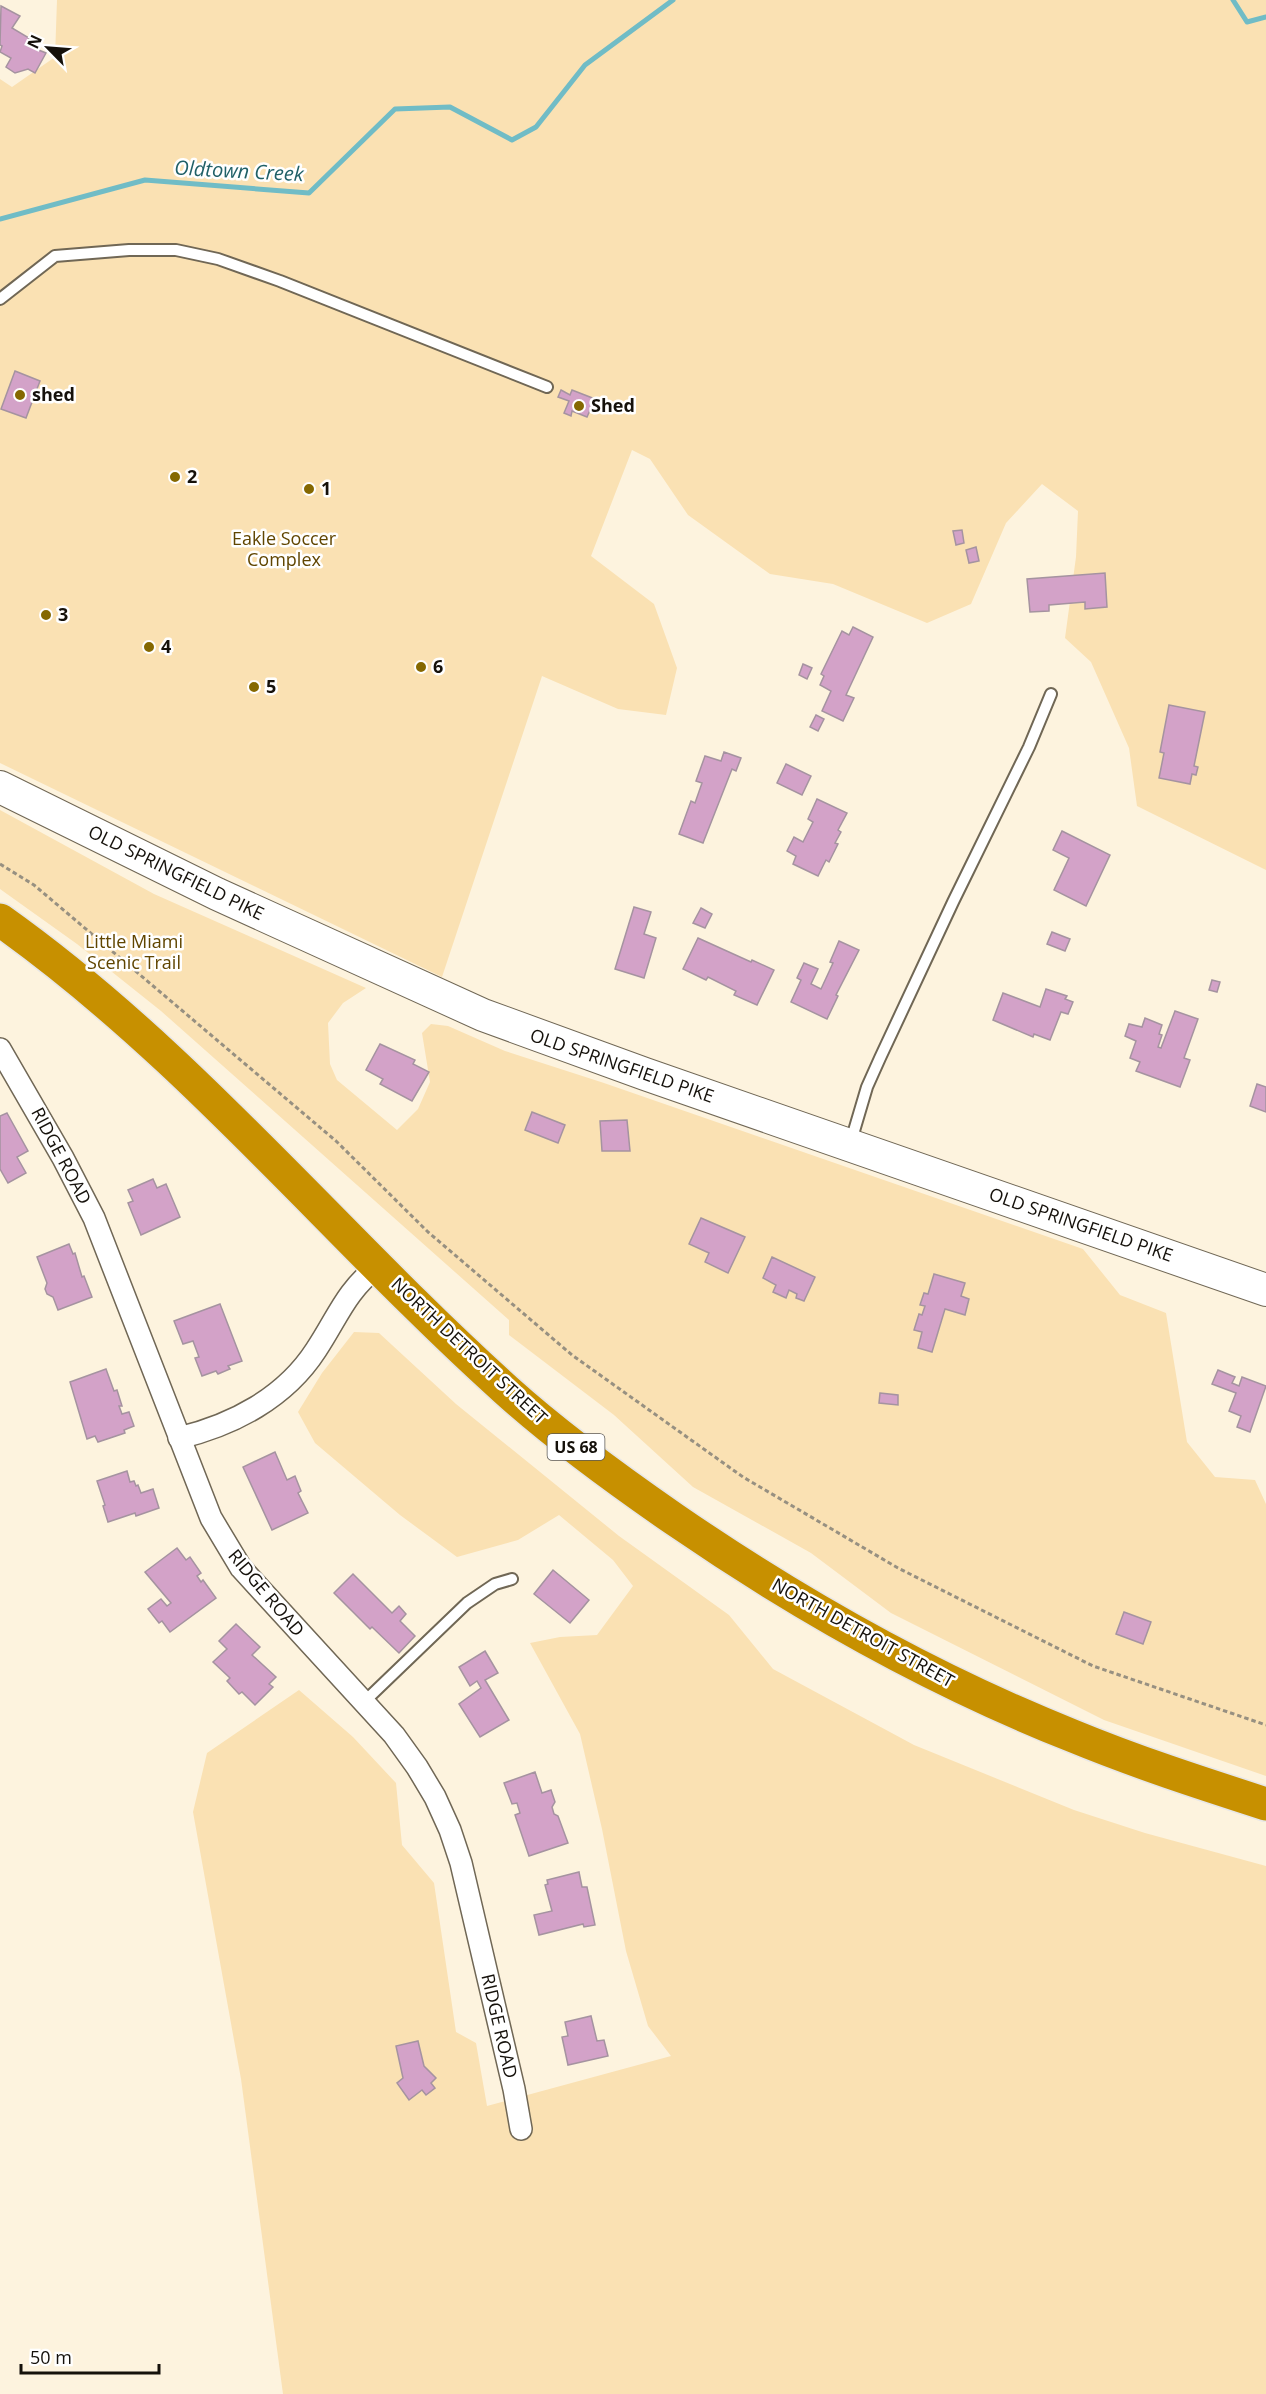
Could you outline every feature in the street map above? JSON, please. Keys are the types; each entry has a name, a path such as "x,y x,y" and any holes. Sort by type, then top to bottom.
{"highway":[{"name":"NORTH DETROIT STREET","path":"0,920 43,952 142,1034 472,1359 536,1415 616,1479 718,1549 786,1592 883,1648 1009,1709 1136,1761 1266,1804"}],"street":[{"name":"OLD SPRINGFIELD PIKE","path":"0,787 227,899 470,1010 645,1074 1266,1290"},
{"name":"RIDGE ROAD","path":"0,1049 63,1158 94,1218 211,1518 241,1568 394,1735 435,1797 450,1830 461,1863 514,2089 521,2129"},
{"path":"180,1438 212,1430 246,1414 282,1389 314,1353 349,1294 378,1266"}],"lane":[{"path":"0,299 55,256 129,250 176,250 218,259 280,281 548,387"},
{"path":"850,1144 867,1087 953,902 1029,747 1051,694"},
{"path":"364,1702 467,1603 495,1584 512,1579"}],"path":[{"path":"0,864 34,885 336,1142 428,1232 572,1355 743,1477 898,1568 1093,1666 1266,1725"}],"green space":[{"name":"Eakle Soccer Complex","path":"57,0 1266,0 1266,870 1137,806 1129,748 1091,662 1065,638 1076,557 1078,511 1042,484 1006,523 971,604 927,623 833,584 770,574 688,515 650,459 632,450 591,556 654,604 677,668 666,715 618,709 542,676 442,977 0,763 0,79 12,87 55,57"},
{"name":"Little Miami Scenic Trail","path":"0,810 154,894 366,988 343,1003 328,1023 330,1064 337,1080 397,1130 418,1109 430,1082 422,1033 431,1024 448,1026 505,1051 604,1083 1083,1249 1120,1295 1166,1313 1187,1442 1215,1477 1255,1480 1266,1504 1266,1776 1104,1720 891,1613 811,1553 693,1487 614,1415 509,1335 509,1320 161,1011 77,944 0,889"},
{"path":"354,1332 379,1333 456,1404 619,1536 729,1615 773,1669 914,1745 1074,1810 1145,1833 1266,1866 1266,2394 283,2394 241,2079 193,1812 207,1753 299,1690 353,1737 396,1783 402,1845 434,1883 456,2032 476,2043 487,2106 671,2056 648,2026 626,1951 602,1829 580,1734 530,1643 560,1637 597,1635 633,1586 613,1560 559,1515 518,1540 457,1557 400,1515 315,1443 298,1412 322,1373"}],"building":[{"path":"1,6 20,16 12,28 29,38 26,45 46,53 35,73 28,69 15,73 6,67 11,58 0,52 2,46 0,45"},
{"name":"shed","path":"15,371 40,381 26,418 1,409"},
{"name":"Shed","path":"561,390 570,395 572,390 595,399 587,417 572,411 571,416 564,413 569,401 558,397"},
{"path":"962,530 964,543 956,545 953,531"},
{"path":"976,547 979,561 969,563 966,550"},
{"path":"1105,573 1107,607 1085,609 1085,602 1049,605 1049,611 1030,612 1027,579"},
{"path":"853,627 873,637 846,695 854,698 843,721 822,711 831,691 820,685 824,676 821,674 842,631 849,635"},
{"path":"803,664 812,668 807,679 799,675"},
{"path":"1169,705 1205,712 1194,766 1198,767 1196,775 1192,774 1190,784 1159,778 1164,753 1160,752"},
{"path":"816,715 824,719 818,731 810,727"},
{"path":"724,752 741,758 736,771 732,769 703,843 679,834 691,801 695,803 702,783 696,781 705,756 721,761"},
{"path":"786,764 811,776 802,795 777,783"},
{"path":"817,799 847,813 838,830 841,832 835,843 838,844 829,862 826,860 818,876 793,864 796,856 787,851 794,837 803,842 813,822 808,819"},
{"path":"1062,831 1110,855 1086,906 1054,890 1069,858 1053,850"},
{"path":"634,907 651,912 644,934 656,938 644,978 615,969"},
{"path":"701,908 712,914 705,928 693,923"},
{"path":"1052,932 1070,939 1065,951 1047,944"},
{"path":"698,938 774,970 757,1005 734,995 736,991 708,977 706,980 683,969"},
{"path":"839,941 859,950 836,995 838,996 827,1019 791,1002 801,980 797,978 804,963 818,969 811,984 821,989 833,963 830,962"},
{"path":"1212,980 1220,982 1217,992 1209,990"},
{"path":"1046,989 1067,996 1065,999 1073,1002 1068,1014 1061,1012 1050,1040 1034,1034 1033,1037 993,1020 1003,993 1040,1007"},
{"path":"1175,1011 1198,1019 1184,1058 1190,1060 1180,1087 1136,1071 1140,1062 1130,1058 1136,1041 1125,1036 1129,1024 1142,1027 1145,1018 1162,1025 1158,1047 1161,1048"},
{"path":"380,1044 415,1060 413,1064 429,1072 412,1101 380,1084 383,1079 366,1070"},
{"path":"1257,1084 1266,1087 1266,1112 1250,1106"},
{"path":"532,1112 565,1125 558,1143 525,1130"},
{"path":"7,1113 28,1151 17,1157 26,1173 8,1183 0,1169 0,1116"},
{"path":"627,1120 630,1151 602,1151 600,1121"},
{"path":"153,1179 157,1188 166,1184 180,1217 141,1235 128,1203 133,1201 128,1190"},
{"path":"701,1218 745,1237 728,1273 705,1262 709,1253 689,1244"},
{"path":"69,1244 73,1254 75,1253 82,1277 84,1276 92,1297 58,1310 53,1297 47,1294 45,1289 47,1283 37,1257"},
{"path":"772,1257 815,1277 804,1301 796,1298 797,1294 789,1290 786,1298 773,1292 776,1285 763,1278"},
{"path":"934,1274 965,1283 961,1296 969,1299 965,1315 945,1309 932,1352 918,1348 922,1332 914,1330 919,1314 922,1315 925,1306 920,1305 924,1293 928,1294"},
{"path":"220,1304 242,1361 228,1366 230,1369 218,1374 216,1371 202,1376 195,1358 199,1357 193,1341 183,1344 174,1321"},
{"path":"106,1369 114,1391 117,1390 122,1414 129,1412 134,1426 124,1430 125,1433 98,1442 95,1436 87,1439 70,1382"},
{"path":"1218,1370 1235,1377 1232,1383 1239,1386 1242,1377 1266,1386 1250,1432 1237,1427 1241,1416 1229,1411 1236,1393 1212,1384"},
{"path":"880,1393 898,1395 898,1405 879,1403"},
{"path":"275,1452 287,1480 295,1476 301,1491 298,1493 308,1513 272,1530 243,1467"},
{"path":"127,1471 130,1482 134,1481 136,1486 138,1485 141,1493 153,1489 159,1508 108,1522 97,1481"},
{"path":"177,1548 186,1560 190,1557 201,1573 197,1576 201,1582 203,1580 216,1598 170,1632 162,1621 159,1623 148,1609 161,1599 167,1606 171,1603 145,1572"},
{"path":"553,1570 589,1600 570,1623 534,1594"},
{"path":"353,1574 392,1613 399,1606 406,1614 400,1621 415,1636 399,1653 372,1627 370,1629 334,1593"},
{"path":"1124,1612 1151,1622 1143,1644 1116,1634"},
{"path":"236,1624 260,1647 252,1655 276,1677 269,1684 273,1687 255,1705 242,1692 239,1694 227,1681 230,1678 213,1662 227,1649 219,1641"},
{"path":"485,1651 498,1673 485,1680 509,1720 480,1737 459,1704 481,1688 477,1681 470,1686 459,1667"},
{"path":"535,1772 542,1793 551,1790 555,1802 552,1807 554,1814 558,1816 568,1843 529,1856 515,1815 520,1813 517,1803 512,1804 504,1783"},
{"path":"579,1872 582,1887 587,1887 595,1925 584,1927 583,1924 539,1935 534,1915 552,1911 545,1885 548,1884 547,1880"},
{"path":"591,2016 597,2041 604,2040 608,2056 568,2065 562,2037 568,2036 565,2022"},
{"path":"418,2041 424,2066 436,2078 431,2083 435,2088 426,2095 422,2090 409,2100 397,2083 403,2078 396,2046"}],"waterway":[{"name":"Oldtown Creek","path":"0,219 145,180 309,193 395,109 450,107 512,140 536,127 585,65 673,0"},
{"name":"Oldtown Creek","path":"1233,0 1247,22 1266,17"}],"place":[{"name":"shed","path":"20,395"},
{"name":"Shed","path":"579,406"},
{"name":"2","path":"175,477"},
{"name":"1","path":"309,489"},
{"name":"3","path":"46,615"},
{"name":"4","path":"149,647"},
{"name":"6","path":"421,667"},
{"name":"5","path":"254,687"}]}
